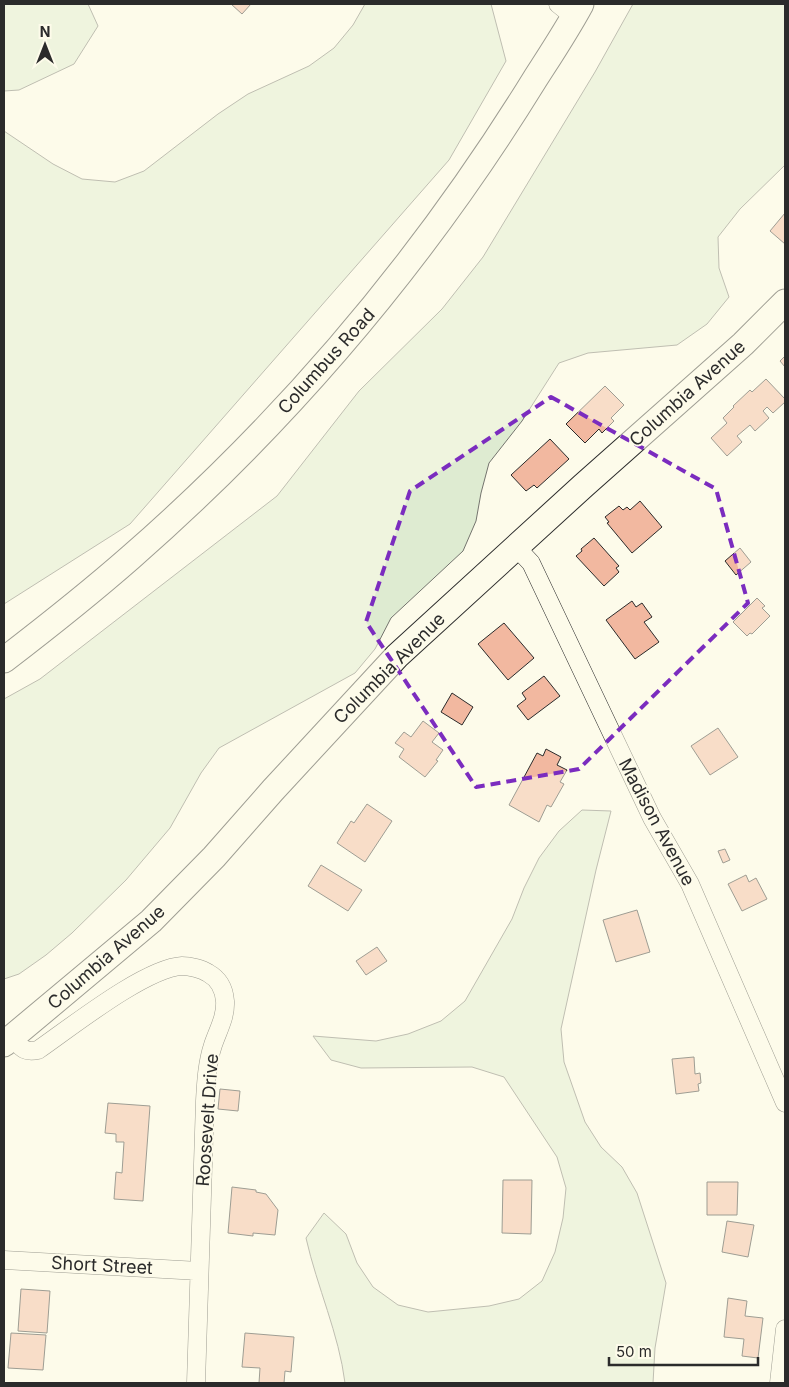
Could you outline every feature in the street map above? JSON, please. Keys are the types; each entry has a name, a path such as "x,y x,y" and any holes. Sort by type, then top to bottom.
{"street":[{"name":"Columbus Road","path":"4,660 132,557 199,495 250,445 321,369 376,306 484,161 571,8"},
{"name":"Columbia Avenue","path":"8,1041 151,921 214,857 397,656 743,344 785,302"},
{"name":"Madison Avenue","path":"516,547 531,563 652,818 690,884 785,1102"},
{"name":"Roosevelt Drive","path":"8,1041 29,1052 38,1050 111,999 150,976 167,970 183,966 206,971 215,977 222,986 225,1000 224,1012 213,1044 206,1079 196,1383"},
{"name":"Short Street","path":"4,1260 199,1271"},
{"path":"779,1383 785,1329"}],"highlighted area":[{"path":"551,397 716,489 748,603 579,769 476,787 366,622 410,491"}],"green space":[{"path":"4,4 88,4 98,26 74,64 19,90 4,91"},
{"path":"365,4 491,4 506,61 449,160 130,524 4,604 4,131 53,164 82,179 115,182 144,171 218,114 248,94 309,66 334,48 353,25"},
{"path":"633,4 785,4 785,165 740,209 718,237 719,268 729,297 707,324 677,345 588,353 559,363 522,421 489,463 476,521 463,551 391,618 375,649 355,673 219,748 201,773 170,828 126,880 72,933 46,955 19,974 4,979 4,699 40,679 277,496 359,391 442,309 483,257 595,72"},
{"path":"582,810 611,811 561,1029 564,1062 585,1122 601,1147 622,1167 637,1193 666,1283 655,1348 653,1383 345,1383 338,1347 306,1238 324,1213 346,1234 357,1263 373,1287 398,1305 428,1312 489,1306 519,1299 542,1281 555,1252 563,1218 566,1188 557,1157 504,1077 472,1067 361,1068 331,1060 313,1036 376,1041 408,1034 441,1021 465,1001 512,919 524,888 539,858 559,831"}],"building":[{"path":"231,4 251,4 242,14"},
{"path":"785,213 785,244 770,231"},
{"path":"785,356 785,367 780,361"},
{"path":"766,379 785,399 785,402 773,413 767,407 763,411 769,418 755,431 750,425 737,436 742,442 727,456 711,438 727,423 723,418 733,406 750,390 752,392"},
{"path":"605,386 624,405 611,418 614,421 602,433 599,429 585,443 566,424"},
{"path":"550,439 569,459 537,488 534,485 526,491 511,475"},
{"path":"640,501 662,527 632,553 607,523 609,522 605,517 619,506 623,510 627,507 630,510"},
{"path":"594,538 619,566 616,568 619,572 604,586 576,556"},
{"path":"740,548 751,562 736,575 725,561"},
{"path":"757,598 765,606 762,608 770,616 752,634 750,633 747,636 733,622"},
{"path":"632,601 636,607 642,603 652,617 644,622 659,642 635,659 606,620"},
{"path":"504,623 534,658 508,680 478,644"},
{"path":"544,676 560,696 528,720 517,706 526,699 522,693"},
{"path":"452,693 473,707 462,725 441,712"},
{"path":"423,721 439,733 432,742 443,750 436,760 438,761 425,777 399,757 404,749 395,743 404,732 411,737"},
{"path":"718,728 738,757 710,775 691,746"},
{"path":"546,749 561,757 557,765 567,770 560,782 564,784 551,807 547,805 539,822 509,805 537,753 543,756"},
{"path":"367,804 392,821 365,862 337,843 351,821 354,823"},
{"path":"725,849 730,860 723,863 718,851"},
{"path":"321,865 362,890 348,911 308,886"},
{"path":"746,875 749,882 756,878 767,899 742,911 728,884"},
{"path":"637,910 650,952 616,962 603,920"},
{"path":"377,947 387,961 366,975 356,961"},
{"path":"694,1057 695,1074 700,1073 701,1083 698,1084 699,1091 676,1094 672,1059"},
{"path":"220,1089 240,1091 238,1111 218,1109"},
{"path":"108,1103 150,1106 143,1201 114,1199 116,1172 122,1173 124,1142 116,1142 116,1134 105,1133"},
{"path":"503,1180 532,1180 531,1234 502,1233"},
{"path":"707,1182 738,1182 737,1215 707,1215"},
{"path":"232,1187 256,1190 256,1192 266,1194 278,1210 275,1235 253,1233 253,1236 228,1233"},
{"path":"727,1221 754,1225 748,1257 722,1252"},
{"path":"21,1289 50,1291 47,1333 18,1331"},
{"path":"728,1298 747,1301 745,1316 763,1318 758,1358 742,1356 744,1339 724,1337"},
{"path":"11,1333 46,1335 43,1370 8,1368"},
{"path":"245,1333 294,1337 291,1372 285,1371 284,1383 259,1383 260,1368 242,1367"}]}
